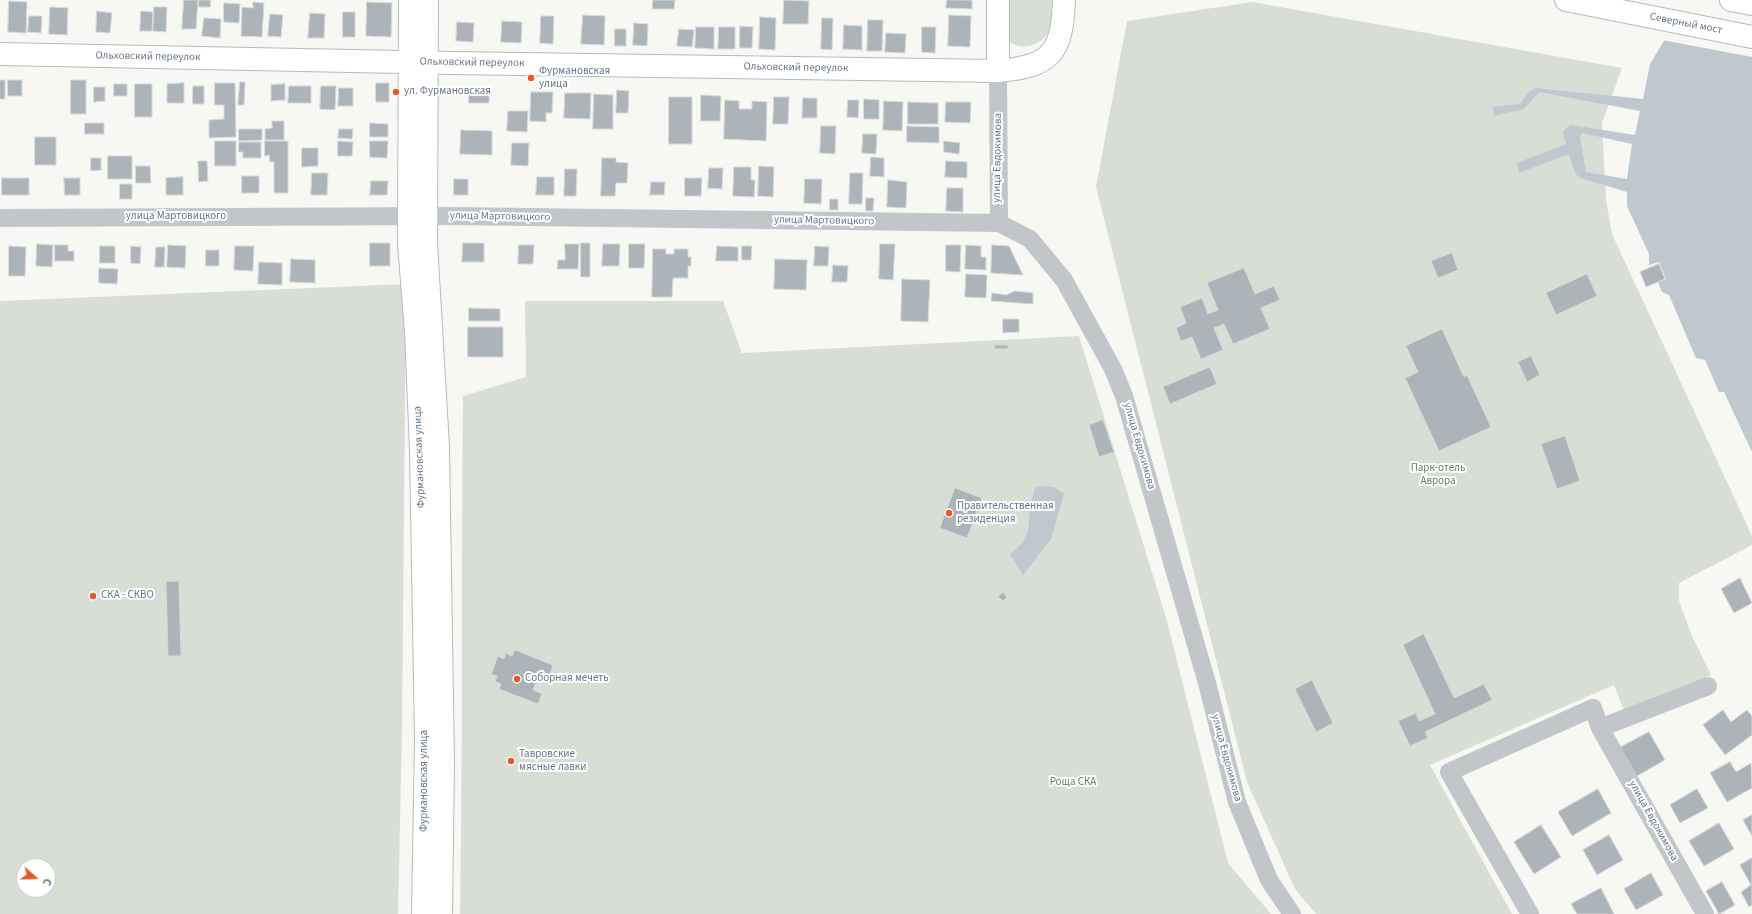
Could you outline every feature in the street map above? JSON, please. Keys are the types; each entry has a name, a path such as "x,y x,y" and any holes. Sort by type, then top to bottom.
{"main road":[{"name":"Фурмановская улица","path":"410,0 418,62 418,216 426,242 438,455 443,763 442,914"},
{"name":"Фурмановская улица","path":"418,62 427,0"},
{"name":"улица Евдокимова","path":"998,0 998,71"},
{"name":"Ольховский переулок","path":"0,54 998,71 1031,66 1045,60 1054,51 1061,36 1064,0"},
{"name":"Северный мост","path":"1566,0 1620,12 1752,37"},
{"path":"1731,0 1752,4"},
{"name":"Фурмановская улица","path":"418,216 409,243 416,333 421,457 426,740 423,914"}],"street":[{"name":"улица Евдокимова","path":"998,71 999,223 1030,239 1047,258 1064,280 1114,369 1124,396 1207,683 1237,802 1269,880 1292,914"},
{"name":"улица Мартовицкого","path":"0,218 418,216 999,223"},
{"path":"1600,728 1708,686"},
{"name":"улица Евдокимова","path":"1530,914 1449,772 1593,708 1600,728 1705,914"}],"green space":[{"path":"1004,0 1052,0 1051,26 1044,38 1032,45 1026,46 1013,44 1008,40 1004,31"},
{"name":"Парк-отель Аврора","path":"1252,2 1622,68 1602,123 1606,200 1612,234 1752,536 1752,545 1679,583 1679,601 1692,636 1711,675 1624,711 1614,685 1430,765 1512,914 1316,914 1295,889 1247,782 1096,187 1127,21"},
{"path":"406,284 402,730 398,914 0,914 0,301"},
{"name":"Роща СКА","path":"525,301 723,301 742,353 1079,336 1167,621 1228,863 1271,914 460,914 463,396 526,377"}],"shaded area":[{"path":"1752,0 1752,452 1724,392 1719,392 1705,360 1696,358 1669,295 1662,292 1658,282 1666,279 1659,262 1649,265 1649,254 1627,206 1627,192 1580,178 1575,173 1569,154 1519,173 1517,163 1566,144 1563,131 1571,125 1635,135 1640,111 1539,92 1524,109 1494,116 1493,107 1520,104 1529,92 1535,88 1643,99 1650,64 1683,9","holes":["1582,133 1632,144 1627,179 1586,172 1580,137"]},
{"path":"1043,486 1054,487 1064,494 1051,539 1023,575 1010,554 1017,549 1025,538 1035,488"}],"pier":[{"path":"1679,0 1752,0 1752,57 1662,40 1681,9"}],"building":[{"path":"184,0 198,0 196,29 182,29"},
{"path":"199,0 211,0 210,7 199,7"},
{"path":"653,0 675,0 674,9 653,9"},
{"path":"784,0 809,1 808,24 783,24"},
{"path":"947,0 972,0 972,9 946,8"},
{"path":"9,1 27,2 26,33 8,32"},
{"path":"253,2 264,3 262,37 241,36 242,7 253,8"},
{"path":"367,2 392,3 391,37 366,36"},
{"path":"224,3 240,4 239,23 224,22"},
{"path":"50,7 68,8 67,35 49,34"},
{"path":"154,7 167,7 166,32 153,31"},
{"path":"97,11 112,13 110,33 96,32"},
{"path":"141,11 153,12 152,31 140,31"},
{"path":"343,12 355,12 355,37 343,37"},
{"path":"310,13 325,14 324,38 308,38"},
{"path":"270,14 283,15 281,37 268,36"},
{"path":"583,15 605,16 604,45 581,44"},
{"path":"949,15 971,16 970,47 948,46"},
{"path":"29,16 42,16 41,33 28,32"},
{"path":"541,16 554,16 553,44 540,43"},
{"path":"760,17 776,18 775,50 759,49"},
{"path":"204,18 221,19 220,38 202,36"},
{"path":"822,18 833,18 832,50 821,49"},
{"path":"868,20 883,20 882,51 867,51"},
{"path":"502,21 522,22 521,43 501,42"},
{"path":"457,22 474,23 473,42 456,41"},
{"path":"634,23 648,24 647,46 633,45"},
{"path":"844,25 862,26 862,50 843,49"},
{"path":"740,26 753,27 752,48 740,48"},
{"path":"696,27 714,27 714,49 695,48"},
{"path":"719,27 735,27 735,49 718,49"},
{"path":"922,27 936,27 935,53 922,52"},
{"path":"615,29 626,29 626,46 615,46"},
{"path":"679,29 694,30 692,47 677,46"},
{"path":"886,33 906,34 905,53 885,52"},
{"path":"0,80 5,80 5,99 0,99"},
{"path":"8,80 22,80 22,96 8,96"},
{"path":"71,80 86,80 86,114 71,114"},
{"path":"240,82 245,82 244,105 238,105"},
{"path":"184,83 184,103 167,103 167,84"},
{"path":"215,83 235,83 236,137 209,138 209,120 224,119 224,105 215,105"},
{"path":"376,83 389,83 389,102 376,102"},
{"path":"114,84 127,84 127,96 114,96"},
{"path":"135,84 152,84 152,117 135,117"},
{"path":"285,84 285,100 271,101 271,85"},
{"path":"193,86 204,86 204,104 193,104"},
{"path":"289,86 311,86 311,103 288,103"},
{"path":"321,86 336,86 335,110 320,109"},
{"path":"94,87 105,87 105,101 94,102"},
{"path":"339,88 353,88 353,106 338,106"},
{"path":"469,89 489,90 489,103 469,103"},
{"path":"617,90 629,91 628,113 616,113"},
{"path":"531,92 553,92 552,113 546,113 546,122 530,121"},
{"path":"565,93 591,93 590,119 564,118"},
{"path":"594,94 613,95 613,129 593,129"},
{"path":"701,95 721,96 720,121 701,121"},
{"path":"669,97 692,97 692,144 669,144"},
{"path":"774,97 789,97 788,124 773,124"},
{"path":"803,98 817,98 817,118 802,118"},
{"path":"864,99 879,100 879,119 864,119"},
{"path":"725,100 739,101 739,109 752,109 752,101 767,102 766,141 724,139"},
{"path":"848,100 859,100 858,118 847,117"},
{"path":"884,101 903,102 902,131 883,130"},
{"path":"908,102 938,103 938,124 908,124"},
{"path":"946,102 971,102 970,123 945,122"},
{"path":"508,111 528,111 527,132 507,131"},
{"path":"272,121 284,121 284,140 265,140 265,129 272,128"},
{"path":"85,123 104,123 104,134 85,134"},
{"path":"370,123 388,124 388,137 370,137"},
{"path":"821,126 836,126 835,154 820,153"},
{"path":"907,126 939,127 939,143 907,142"},
{"path":"239,129 262,129 262,140 239,141"},
{"path":"339,129 353,129 352,139 338,138"},
{"path":"461,130 492,131 492,155 460,154"},
{"path":"863,134 877,134 876,154 862,153"},
{"path":"35,137 56,137 56,165 35,165"},
{"path":"215,141 236,141 236,166 215,166"},
{"path":"265,141 288,141 288,193 274,193 274,162 270,162 269,155 265,156"},
{"path":"338,141 353,142 352,156 338,156"},
{"path":"370,141 388,141 387,158 370,157"},
{"path":"944,141 960,143 959,154 944,152"},
{"path":"239,142 261,142 261,158 243,158 243,152 239,152"},
{"path":"512,143 529,143 528,166 511,165"},
{"path":"302,148 318,148 318,166 302,167"},
{"path":"108,156 132,156 132,179 108,179"},
{"path":"871,157 884,158 884,177 870,176"},
{"path":"91,158 101,158 101,170 91,171"},
{"path":"602,158 616,158 616,162 628,163 627,183 616,183 615,196 601,196"},
{"path":"198,161 207,161 208,181 199,182"},
{"path":"946,161 967,162 967,178 945,177"},
{"path":"136,166 150,166 151,183 136,183"},
{"path":"759,166 774,167 773,197 758,196"},
{"path":"734,167 751,167 751,180 755,180 754,197 733,196"},
{"path":"709,168 723,168 722,189 708,188"},
{"path":"565,169 577,169 576,196 564,196"},
{"path":"312,173 328,173 327,195 311,195"},
{"path":"850,173 863,173 862,204 849,204"},
{"path":"242,176 259,176 259,193 242,193"},
{"path":"183,177 183,195 166,195 166,178"},
{"path":"537,177 554,177 554,195 536,195"},
{"path":"2,178 29,178 29,195 2,195"},
{"path":"64,178 80,178 80,195 65,195"},
{"path":"685,178 702,178 701,196 685,196"},
{"path":"454,179 468,179 468,195 454,195"},
{"path":"805,179 822,179 821,204 804,203"},
{"path":"888,180 907,182 906,208 887,207"},
{"path":"371,181 388,181 387,195 370,195"},
{"path":"651,182 665,182 664,195 650,195"},
{"path":"120,184 132,184 132,199 120,199"},
{"path":"947,188 963,188 963,212 946,211"},
{"path":"866,198 874,198 873,211 866,211"},
{"path":"830,199 838,199 838,210 830,210"},
{"path":"370,243 390,243 390,266 370,266"},
{"path":"463,243 484,243 484,262 462,262"},
{"path":"581,243 590,243 590,277 581,277"},
{"path":"37,244 53,245 52,267 36,266"},
{"path":"565,244 579,244 578,269 557,269 558,260 565,260"},
{"path":"603,244 620,244 619,266 602,266"},
{"path":"629,244 645,244 644,268 629,268"},
{"path":"880,244 895,244 893,280 879,279"},
{"path":"55,245 68,245 68,251 74,251 74,261 55,261"},
{"path":"168,245 186,246 185,268 167,267"},
{"path":"519,245 534,245 533,264 518,264"},
{"path":"946,245 961,245 960,272 946,271"},
{"path":"966,245 981,246 981,257 986,257 986,270 965,269"},
{"path":"992,245 1009,246 1023,275 991,273"},
{"path":"9,246 26,247 25,276 9,276"},
{"path":"100,246 115,246 115,263 100,263"},
{"path":"131,246 141,247 140,264 131,263"},
{"path":"235,246 254,246 253,271 234,270"},
{"path":"717,246 738,247 738,261 716,261"},
{"path":"742,246 752,246 751,260 742,260"},
{"path":"815,246 829,247 828,266 814,266"},
{"path":"156,247 165,247 164,267 155,267"},
{"path":"653,249 666,249 666,254 674,254 674,249 688,249 688,257 691,257 691,266 688,266 688,278 673,278 672,297 652,297"},
{"path":"206,250 219,250 219,266 206,266"},
{"path":"1452,253 1458,270 1438,278 1431,261"},
{"path":"291,259 315,260 315,283 290,282"},
{"path":"775,259 807,260 806,290 774,289"},
{"path":"259,262 282,263 282,285 258,284"},
{"path":"1659,264 1665,279 1646,287 1640,272"},
{"path":"833,265 848,266 847,282 832,282"},
{"path":"99,268 118,269 117,284 99,283"},
{"path":"1244,268 1255,294 1274,286 1280,300 1261,308 1270,329 1233,344 1224,324 1214,328 1223,350 1201,359 1192,337 1181,341 1176,328 1186,323 1180,307 1202,298 1208,314 1218,310 1207,283"},
{"path":"966,274 987,275 986,298 965,297"},
{"path":"1587,274 1597,296 1556,315 1546,293"},
{"path":"902,279 930,280 928,322 901,321"},
{"path":"1015,291 1033,293 1033,304 991,301 992,293 1006,295"},
{"path":"469,308 500,309 500,321 469,321"},
{"path":"1003,319 1019,319 1019,332 1003,333"},
{"path":"468,327 503,327 503,357 468,357"},
{"name":"Парк-отель Аврора","path":"1442,329 1464,377 1467,375 1491,427 1439,451 1405,378 1418,372 1406,346"},
{"path":"995,345 1008,345 1008,349 995,349"},
{"path":"1531,356 1540,375 1527,382 1518,362"},
{"path":"1210,367 1217,384 1170,404 1163,387"},
{"path":"1103,420 1114,452 1099,457 1089,425"},
{"path":"1565,436 1580,481 1557,489 1541,444"},
{"path":"955,488 982,498 967,538 940,528"},
{"path":"1740,578 1752,603 1734,613 1721,589"},
{"path":"179,581 181,656 168,656 166,582"},
{"path":"1003,592 1007,597 1003,601 998,597"},
{"path":"1424,634 1454,698 1484,684 1492,700 1425,732 1428,738 1410,746 1398,721 1416,713 1419,721 1435,714 1403,645"},
{"name":"Соборная мечеть","path":"515,650 553,665 550,675 540,671 533,690 542,694 538,704 499,689 501,684 495,681 497,676 491,674 498,656 504,659 506,653 512,656"},
{"path":"1312,680 1333,723 1316,732 1295,689"},
{"path":"1723,710 1731,722 1747,710 1752,716 1752,735 1725,755 1703,725"},
{"path":"1649,732 1665,760 1635,777 1619,748"},
{"path":"1730,762 1736,772 1751,763 1752,788 1727,802 1710,773"},
{"path":"1598,789 1611,813 1572,836 1558,812"},
{"path":"1697,789 1708,808 1680,823 1670,805"},
{"path":"1752,815 1752,836 1743,820"},
{"path":"1719,823 1734,849 1704,866 1689,841"},
{"path":"1541,825 1561,857 1534,874 1514,842"},
{"path":"1609,835 1623,860 1597,875 1583,850"},
{"path":"1752,858 1752,905 1749,907 1741,892 1751,885 1740,865"},
{"path":"1651,873 1663,895 1636,910 1624,889"},
{"path":"1722,882 1735,905 1719,914 1706,891"},
{"path":"1601,888 1614,914 1577,914 1571,904"}],"place":[{"name":"Фурмановская улица","path":"531,78"},
{"name":"ул. Фурмановская","path":"396,92"},
{"name":"Правительственная резиденция","path":"949,513"},
{"name":"СКА - СКВО","path":"93,596"},
{"name":"Соборная мечеть","path":"517,679"},
{"name":"Тавровские мясные лавки","path":"511,761"}]}
